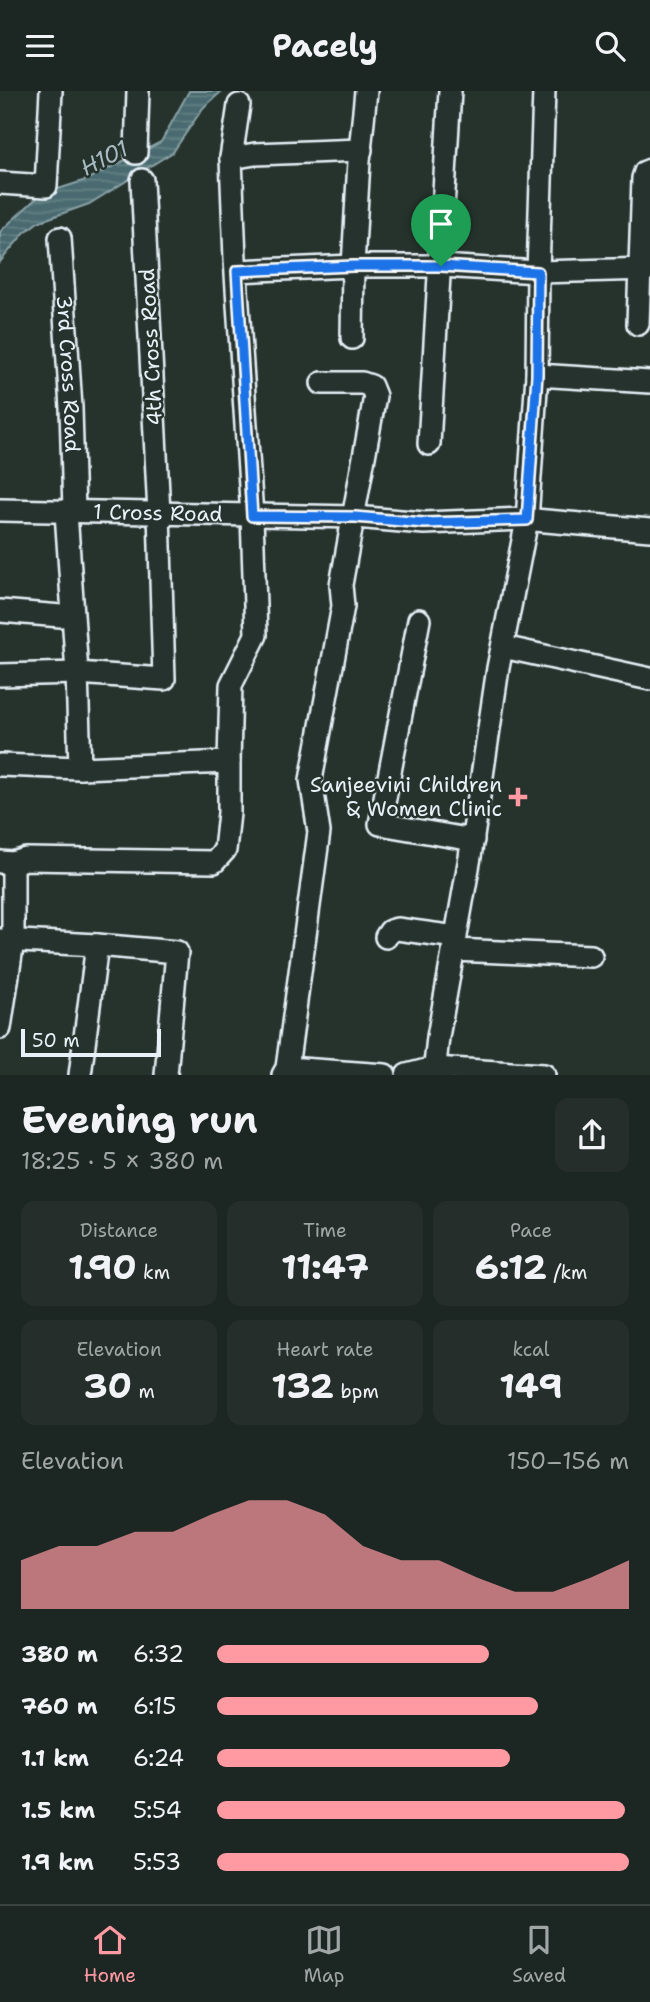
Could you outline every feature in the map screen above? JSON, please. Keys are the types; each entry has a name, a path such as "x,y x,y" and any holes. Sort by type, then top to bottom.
{"street":[{"path":"0,183 46,186 51,91"},
{"path":"136,153 138,91"},
{"path":"352,338 353,266 366,91"},
{"path":"429,444 450,91"},
{"path":"434,1071 503,647 527,520 537,375 544,91"},
{"path":"0,1028 7,941 6,862 26,859 214,862 225,850 229,813 231,685 256,635 252,516 231,158 239,105"},
{"path":"231,158 255,154 362,150"},
{"path":"638,324 645,270 643,178 645,172 650,170"},
{"name":"4th Cross Road","path":"77,673 164,679 159,513 142,180"},
{"name":"3rd Cross Road","path":"60,238 71,408 70,512 80,768"},
{"path":"237,271 353,266 441,266 538,272 645,270"},
{"path":"537,375 650,382"},
{"path":"322,383 362,383 370,386 375,396 341,585 343,606 311,781 319,832 285,1071 385,1075"},
{"name":"1 Cross Road","path":"0,510 355,517 424,523 527,520 650,530"},
{"path":"0,611 61,616"},
{"path":"419,620 380,824 473,840"},
{"path":"503,647 650,679"},
{"path":"0,675 77,673"},
{"path":"0,765 80,768 229,762"},
{"path":"387,937 390,931 397,929 454,943 591,956"},
{"path":"7,941 177,952 166,1075"},
{"path":"80,1075 97,945"},
{"path":"407,1075 434,1071 544,1075"}],"water":[{"path":"189,91 222,91 203,108 173,152 89,204 38,222 24,233 0,262 0,232 40,195 86,180 161,142"}],"place":[{"name":"Sanjeevini Children & Women Clinic","path":"518,797"}],"route":[{"path":"353,266 441,266 538,272 537,375 527,520 424,523 355,517 252,516 237,271 353,266"}],"water label":[{"name":"H101","path":"104,158"}]}
